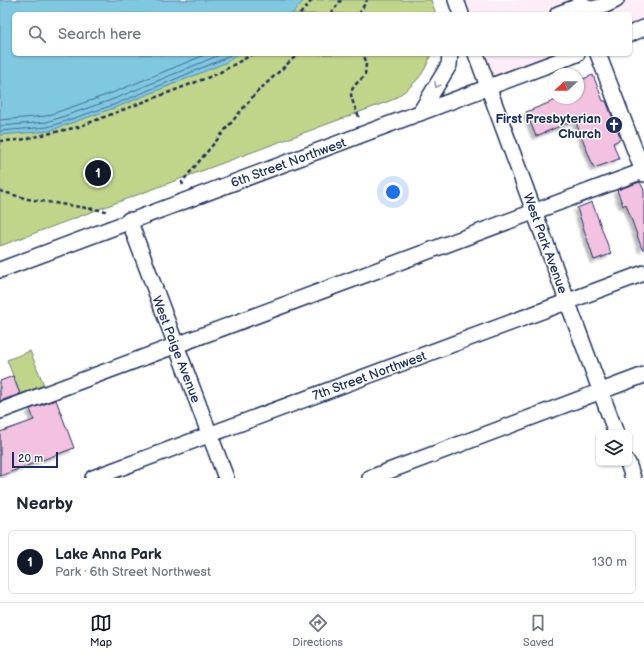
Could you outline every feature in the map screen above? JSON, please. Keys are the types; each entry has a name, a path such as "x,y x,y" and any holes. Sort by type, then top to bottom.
{"street":[{"path":"562,12 581,3 587,9 594,9 616,0"},
{"path":"632,33 644,28"},
{"path":"420,114 449,65 450,56"},
{"name":"West Park Avenue","path":"477,56 615,430"},
{"name":"6th Street Northwest","path":"0,270 129,220 420,114 572,56"},
{"path":"0,411 534,211 643,172 599,56"},
{"name":"West Paige Avenue","path":"129,220 226,478"},
{"name":"7th Street Northwest","path":"93,478 644,273"},
{"path":"370,478 644,375"},
{"path":"629,466 633,478"}],"path":[{"path":"302,12 312,0"},
{"path":"332,12 341,0"},
{"path":"360,12 367,0"},
{"path":"0,141 20,140 78,126 217,74 249,56"},
{"path":"187,199 182,182 255,94 296,56"},
{"path":"359,117 350,92 352,87 365,76 366,64 364,56"},
{"path":"0,191 28,199 106,211"}],"shaded area":[{"path":"456,0 644,0 644,28 632,33 632,12 460,12"},
{"path":"477,56 573,56 488,88"}],"green space":[{"path":"0,0 431,0 435,12 12,12 12,56 430,56 425,69 416,81 406,91 392,100 0,246"},
{"path":"30,351 44,385 20,394 7,360"}],"water":[{"path":"0,0 304,0 294,12 12,12 12,56 236,56 225,63 117,107 49,131 0,135"}],"building":[{"path":"593,75 603,101 606,101 621,139 613,143 619,159 594,168 575,120 536,136 526,112 548,103 584,104 584,79"},
{"path":"640,182 644,190 644,249 642,249 626,204 623,206 617,190"},
{"path":"592,202 611,254 594,260 577,208"},
{"path":"13,376 20,394 0,401 0,381"},
{"path":"56,400 74,448 0,476 0,432 34,420 30,409"}],"place":[{"name":"First Presbyterian Church","path":"614,125"},
{"name":"Lake Anna Park","path":"98,173"}]}
